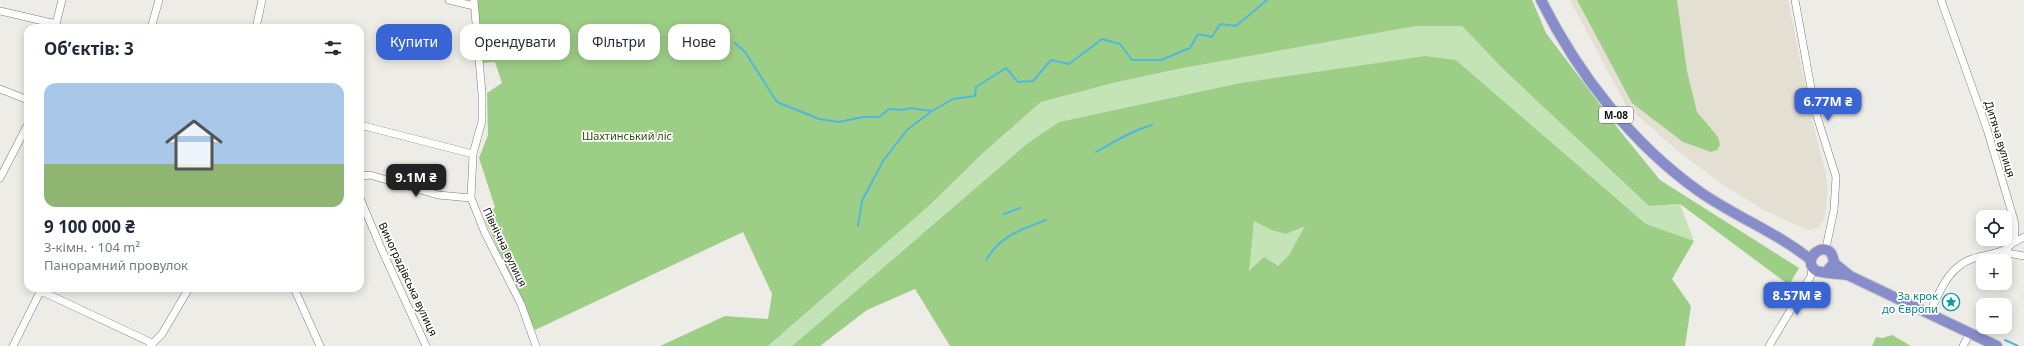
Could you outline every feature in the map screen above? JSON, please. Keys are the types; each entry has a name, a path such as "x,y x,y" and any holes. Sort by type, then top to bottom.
{"highway":[{"name":"М-08","path":"1540,0 1558,33 1605,102 1652,152 1706,196 1731,212 1814,257"},
{"path":"1819,273 1814,257 1824,249 1850,276 1997,346"},
{"path":"1819,273 1833,259"},
{"path":"1819,273 1850,276"}],"street":[{"path":"56,24 62,0"},
{"path":"152,24 159,0"},
{"path":"257,24 262,0"},
{"path":"449,0 474,3"},
{"path":"1795,0 1815,110 1836,177 1834,205 1827,243 1833,259"},
{"name":"Дитяча вулиця","path":"1941,0 1987,129 2014,220 2016,233 2013,243"},
{"name":"Північна вулиця","path":"474,3 482,94 482,121 473,154 471,198 485,232 521,304 536,346"},
{"path":"0,10 49,24"},
{"path":"0,89 24,98"},
{"path":"364,126 473,154"},
{"path":"0,178 24,132"},
{"path":"364,175 370,174 438,195 471,198"},
{"name":"Виноградівська вулиця","path":"364,208 380,248 426,346"},
{"path":"2002,252 2013,243 2024,237"},
{"path":"1814,257 1827,243"},
{"path":"1929,314 1942,288 1958,267 1974,258 2002,252 2024,256"},
{"path":"1769,346 1819,273"},
{"path":"14,346 40,292"},
{"path":"47,292 151,345 162,334 188,292"},
{"path":"296,292 320,346"},
{"path":"1963,346 1970,333"}],"shaded area":[{"path":"1570,0 1788,0 1812,120 1826,174 1828,191 1824,219 1818,228 1807,230 1764,210 1725,186 1674,148 1626,105"}],"green space":[{"name":"Шахтинський ліс","path":"477,0 1532,0 1546,33 1620,131 1660,180 1799,268 1789,285 1680,204 1649,206 1502,68 1462,26 1416,26 1183,68 1117,82 1041,102 983,153 931,204 768,346 660,346 725,316 768,319 772,294 743,232 535,330 485,220 495,207 479,158 488,135 487,93 502,83 495,62 483,63 483,60 570,60 570,24 479,24"},
{"path":"1577,0 1677,0 1687,71 1697,112 1718,137 1720,145 1717,150 1711,152 1683,142 1632,103"},
{"path":"1416,26 1462,26 1502,68 1649,206 1680,204 1694,241 1646,224 1456,60 1425,56 1240,83 1059,122 1028,143 792,346 768,346 931,204 983,153 1041,102 1117,82 1183,68"},
{"path":"1425,56 1456,60 1646,224 1694,241 1672,279 1691,306 1685,346 950,346 915,289 867,310 820,346 792,346 1028,143 1059,122 1240,83","holes":["1254,221 1271,230 1286,234 1305,226 1289,255 1278,266 1264,257 1249,271"]},
{"path":"1254,220 1271,230 1306,226 1289,255 1278,266 1248,272"},
{"path":"1892,335 1911,346 1872,346 1876,337 1882,338"}],"waterway":[{"path":"735,43 745,52 777,102 819,119 839,122 863,117 879,117 889,109 903,110 910,108 932,111 953,99 975,96 976,87 1006,68 1018,82 1033,81 1051,60 1069,64 1102,39 1120,44 1132,60 1161,60 1190,48 1198,34 1212,37 1220,24 1236,26 1267,0"},
{"path":"858,226 862,201 883,161 907,130 932,111"},
{"path":"1096,152 1131,133 1152,125"},
{"path":"1004,214 1020,208"},
{"path":"986,260 998,245 1012,234 1046,220"},
{"path":"2005,340 2018,346"}],"place":[{"name":"За крок до Європи","path":"1951,302"}]}
